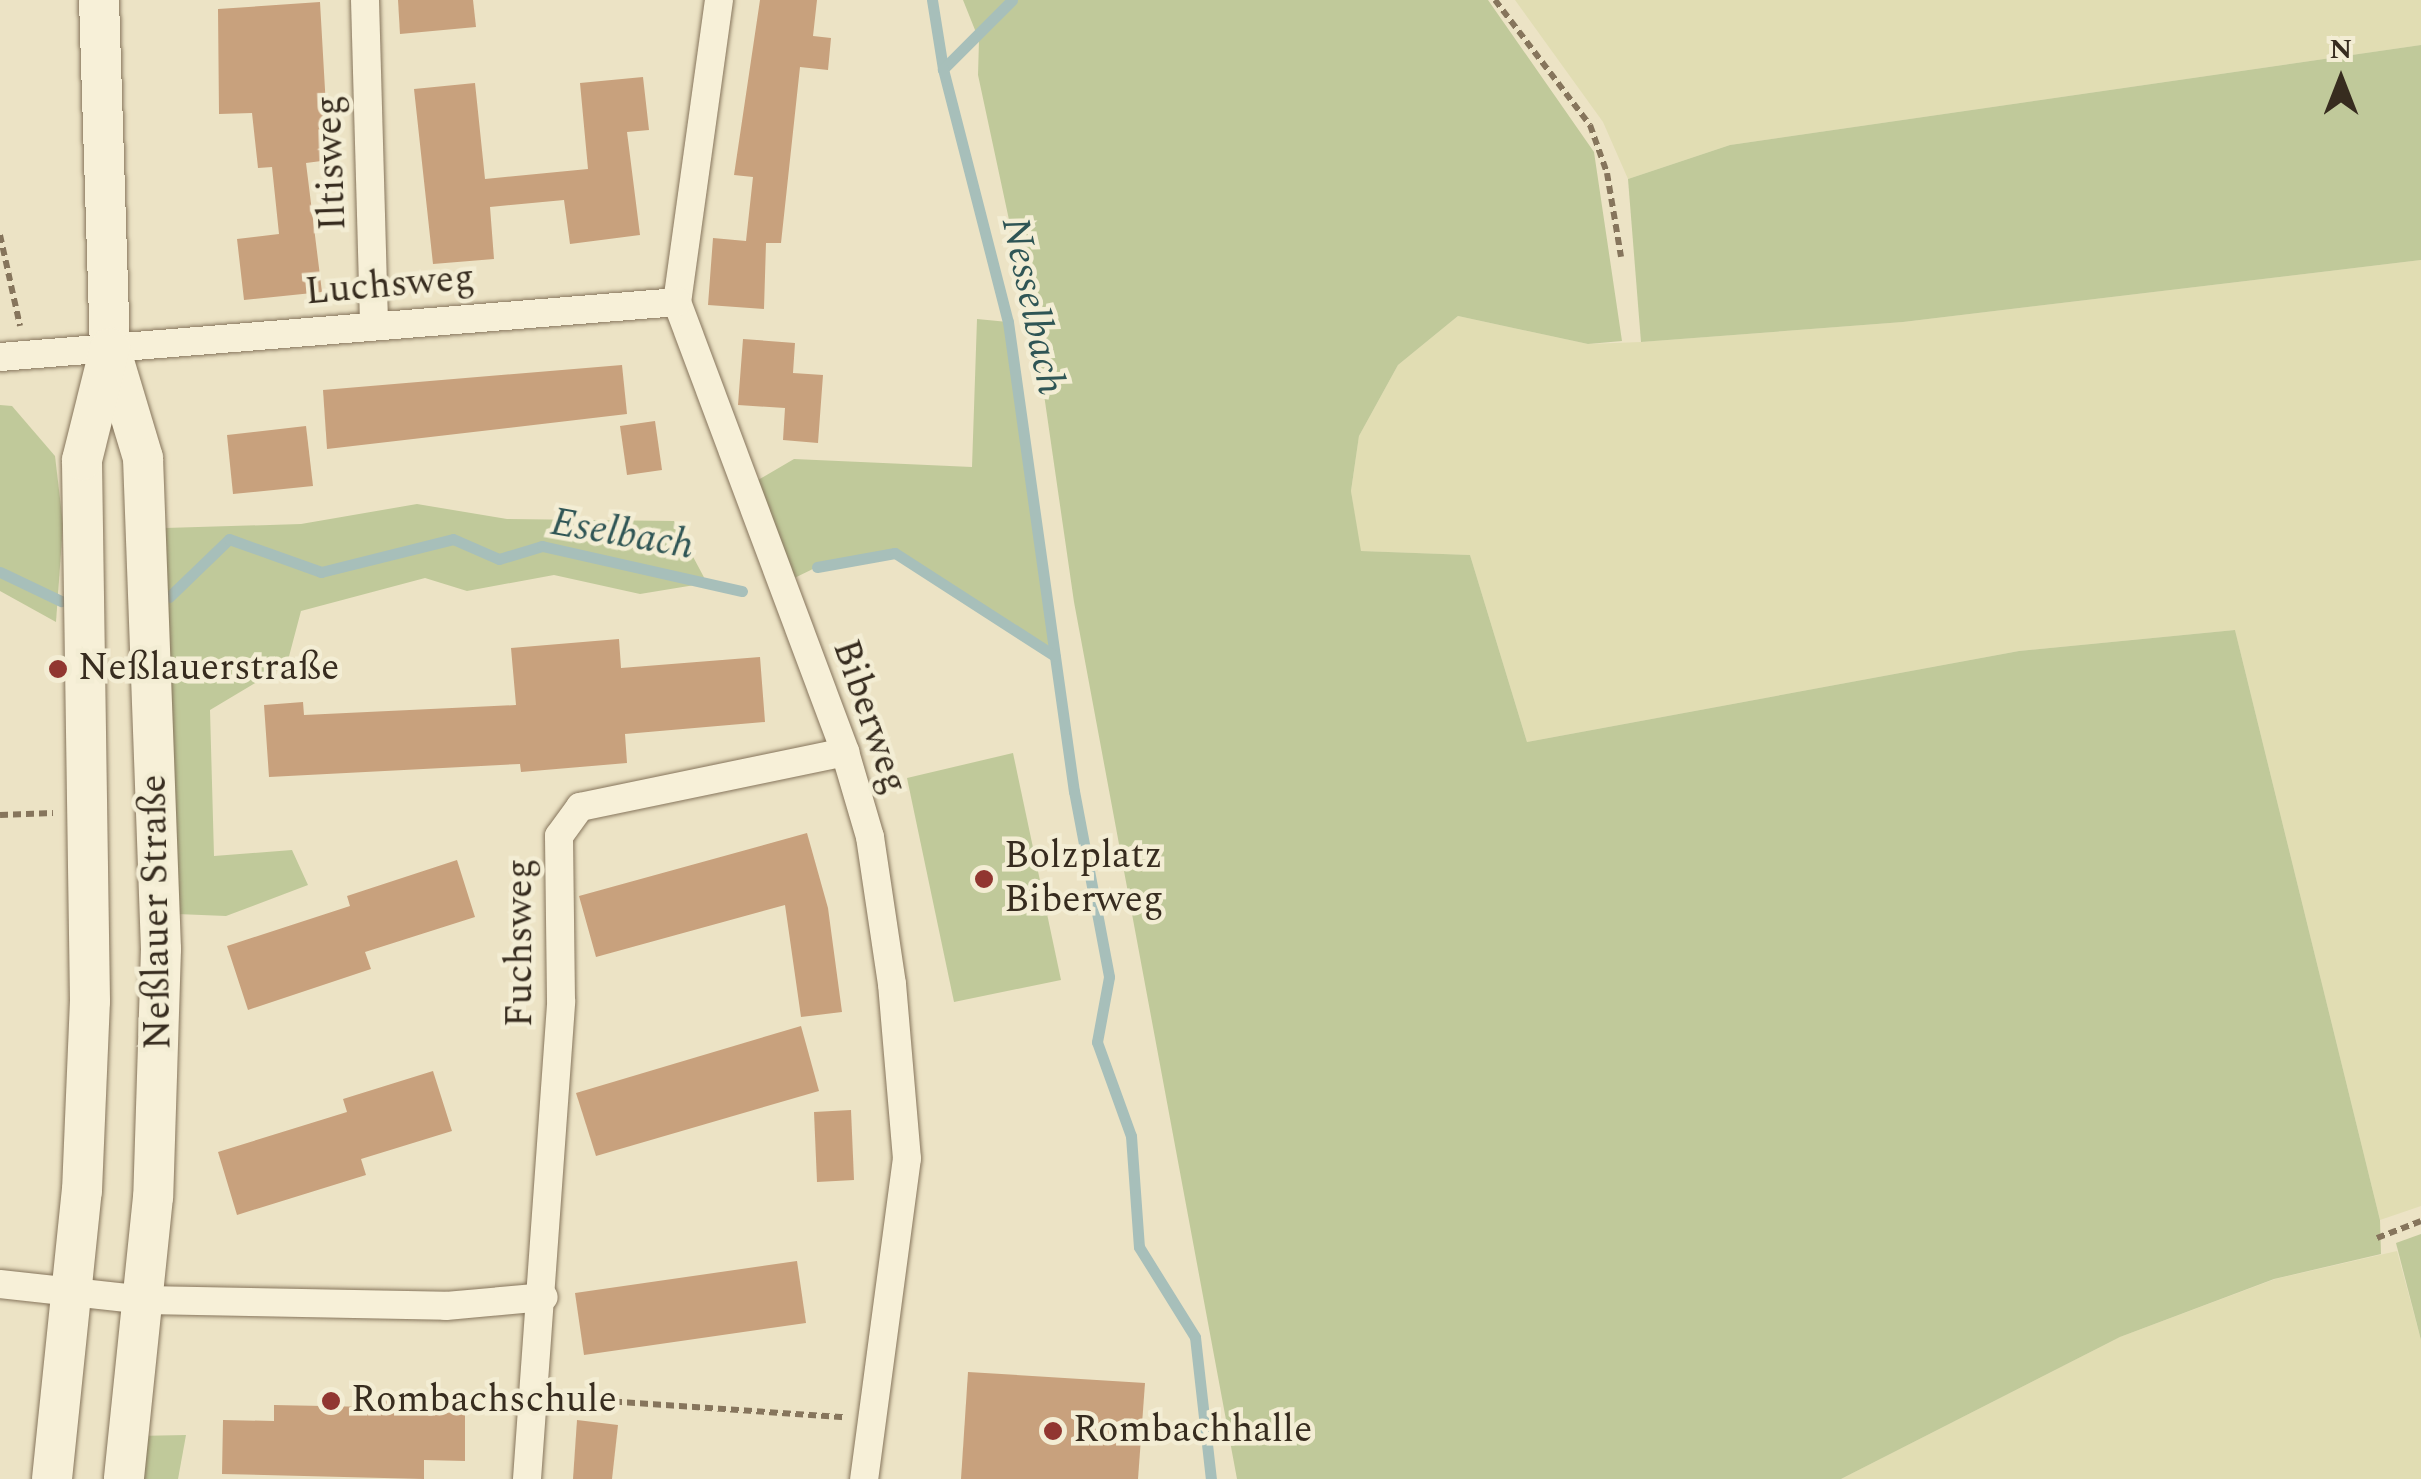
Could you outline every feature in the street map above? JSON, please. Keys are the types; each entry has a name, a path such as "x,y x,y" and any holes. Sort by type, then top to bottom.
{"main road":[{"name":"Neßlauer Straße","path":"99,0 110,348 143,458 156,792 160,1069 146,1300 124,1479"},
{"name":"Neßlauer Straße","path":"52,1479 82,1190 90,811 82,460 110,348"}],"street":[{"name":"Iltisweg","path":"365,0 374,324"},
{"name":"Biberweg","path":"718,0 676,302 845,752 870,838 907,1158 864,1479"},
{"name":"Luchsweg","path":"14,356 676,302"},
{"name":"Fuchsweg","path":"527,1479 544,1297 561,1001 559,836 580,807 845,752"},
{"path":"0,1284 146,1300 446,1306 544,1297"}],"path":[{"path":"1495,0 1590,125 1608,172 1621,257"},
{"path":"0,235 14,356"},
{"path":"0,815 90,811"},
{"path":"2377,1238 2421,1221"},
{"path":"535,1396 870,1418"}],"shaded area":[{"path":"1515,0 2421,0 2421,45 1730,145 1628,179 1603,122"},
{"path":"2421,260 2421,1206 2380,1220 2235,630 2019,651 1527,742 1470,555 1360,551 1351,491 1359,436 1398,365 1458,316 1588,344 1641,342 1903,322"},
{"path":"2397,1251 2421,1340 2421,1479 1841,1479 2120,1337 2275,1279"}],"green space":[{"path":"963,0 1488,0 1594,152 1622,341 1588,344 1458,316 1398,365 1359,436 1351,491 1361,551 1470,555 1527,742 2019,651 2235,630 2380,1220 2381,1254 2274,1279 2120,1337 1841,1479 1237,1479 1074,602 1039,360 978,75 979,40"},
{"path":"2421,45 2421,260 1903,322 1641,342 1628,179 1730,145"},
{"path":"977,319 1008,322 1055,656 895,553 817,567 782,584 746,487 794,459 972,467"},
{"path":"0,405 12,406 55,456 63,524 56,622 0,591"},
{"path":"417,504 507,519 674,521 707,583 640,594 554,575 467,591 425,578 301,611 287,664 210,710 214,856 292,850 308,885 226,916 177,914 165,528 301,524"},
{"name":"Bolzplatz Biberweg","path":"1013,753 1061,980 954,1002 907,778"},
{"path":"2421,1234 2421,1340 2396,1243"},
{"path":"186,1435 178,1479 127,1479 136,1436"}],"building":[{"path":"398,0 473,0 476,27 400,34"},
{"path":"760,0 817,0 813,36 831,38 828,70 800,67 781,243 766,243 764,309 708,305 713,238 746,241 753,177 734,175"},
{"path":"320,2 329,160 306,163 322,292 244,300 237,239 279,234 272,167 258,168 252,113 219,114 218,9"},
{"path":"643,77 649,130 627,132 640,235 570,244 564,200 490,207 494,259 433,264 414,89 475,83 485,179 588,169 580,83"},
{"path":"743,339 795,343 793,373 823,375 818,443 783,440 785,408 738,405"},
{"path":"622,365 627,414 327,449 323,390"},
{"path":"655,421 662,470 627,475 620,426"},
{"path":"306,426 313,486 233,494 227,435"},
{"path":"619,639 621,668 760,657 765,722 625,734 627,763 521,772 520,764 269,777 264,705 303,702 304,715 516,705 511,648"},
{"path":"807,833 828,908 842,1012 801,1017 785,905 596,957 579,896"},
{"path":"457,860 475,917 365,952 371,969 248,1010 227,946 350,906 347,896"},
{"path":"801,1026 819,1091 596,1156 576,1093"},
{"path":"433,1071 452,1131 361,1159 366,1175 237,1215 218,1152 347,1112 343,1099"},
{"path":"851,1110 854,1180 817,1182 814,1112"},
{"path":"797,1261 806,1323 584,1355 575,1293"},
{"name":"Rombachhalle","path":"968,1372 1145,1383 1138,1479 961,1479"},
{"name":"Rombachschule","path":"372,1400 420,1401 420,1412 465,1413 465,1461 424,1460 424,1479 222,1474 223,1420 274,1421 274,1405 372,1407"},
{"path":"577,1420 618,1425 612,1479 573,1479"}],"waterway":[{"path":"932,0 943,69"},
{"name":"Nesselbach","path":"1012,0 943,69 1008,322 1074,791 1109,977 1097,1042 1131,1136 1139,1247 1195,1337 1211,1479"},
{"name":"Eselbach","path":"169,597 229,539 321,572 453,539 499,559 542,546 742,591"},
{"name":"Eselbach","path":"817,567 895,553 1055,656"},
{"name":"Eselbach","path":"0,572 61,601"}],"place":[{"name":"Neßlauerstraße","path":"58,669"},
{"name":"Bolzplatz Biberweg","path":"984,879"},
{"name":"Rombachschule","path":"331,1401"},
{"name":"Rombachhalle","path":"1053,1431"}]}
